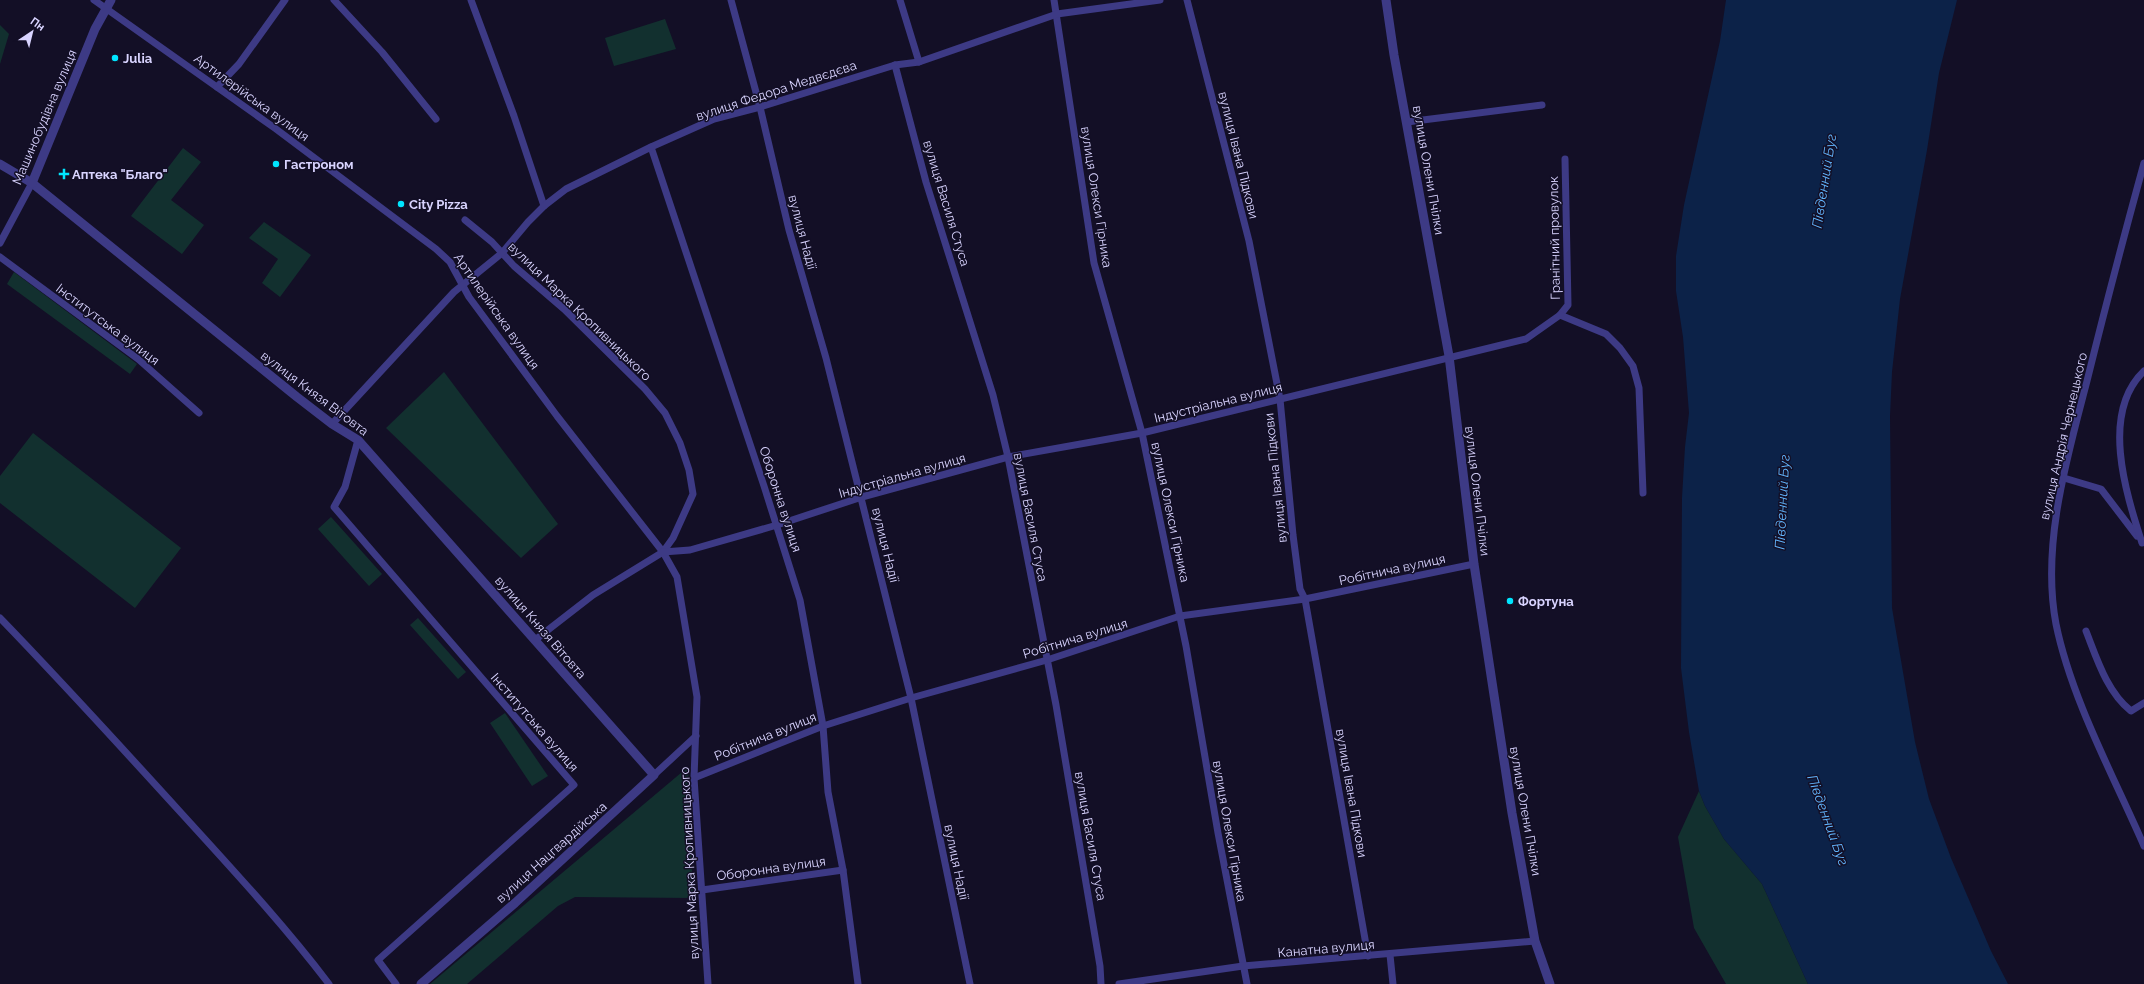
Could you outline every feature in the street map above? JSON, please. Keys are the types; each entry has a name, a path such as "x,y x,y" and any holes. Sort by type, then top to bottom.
{"street":[{"name":"Артилерійська вулиця","path":"94,0 108,4 217,87 436,249 450,262 461,285 557,416 663,552"},
{"path":"217,87 239,64 285,0"},
{"path":"334,0 382,52 436,119"},
{"path":"471,0 514,116 544,206"},
{"name":"вулиця Надії","path":"732,0 760,107 789,230 826,358 912,698 970,984"},
{"path":"900,0 919,62"},
{"name":"вулиця Олекси Гірника","path":"1054,0 1094,263 1142,432 1180,616 1247,984"},
{"name":"вулиця Федора Медвєдєва","path":"332,424 461,285 502,253 544,206 566,189 650,147 714,119 760,107 895,65 919,62 1057,14 1160,0"},
{"name":"вулиця Івана Підкови","path":"1187,0 1249,241 1280,399 1293,535 1300,589 1305,598 1368,956"},
{"name":"вулиця Олени Пчілки","path":"1386,0 1449,356 1474,564 1512,812 1535,941 1550,984"},
{"name":"Машинобудівна вулиця","path":"0,244 32,183 108,4"},
{"name":"вулиця Василя Стуса","path":"895,65 926,182 993,395 1008,457 1074,804 1102,984"},
{"path":"1407,122 1542,105"},
{"name":"Оборонна вулиця","path":"650,147 777,525 800,600 823,726 828,792 843,870 858,984"},
{"name":"Гранітний провулок","path":"1560,315 1568,305 1565,158"},
{"name":"вулиця Андрія Чернецького","path":"2144,163 2111,285 2066,464 2054,527 2051,558 2056,623 2075,689 2144,846"},
{"name":"вулиця Князя Вітовта","path":"0,164 32,183 179,303 332,424 358,440 654,775"},
{"name":"вулиця Марка Кропивницького","path":"465,220 492,242 502,253 564,309 645,389 665,413 682,450 689,470 693,494 673,538 663,552 677,577 697,697 694,778 708,984"},
{"name":"Інститутська вулиця","path":"0,257 138,359 199,413"},
{"path":"1560,315 1606,334 1620,348 1633,366 1639,388 1643,493"},
{"name":"Індустріальна вулиця","path":"663,552 690,550 777,525 862,497 1008,457 1142,432 1449,356 1526,339 1560,315"},
{"path":"2143,544 2126,493 2120,455 2122,412 2130,387 2144,371"},
{"name":"Інститутська вулиця","path":"358,440 345,487 334,507 574,786 378,960 396,984"},
{"path":"2064,478 2101,488 2143,544"},
{"path":"535,640 593,595 663,552"},
{"name":"Робітнича вулиця","path":"694,778 823,726 912,698 1047,660 1180,616 1305,598 1474,564"},
{"path":"0,618 69,689 214,849 329,984"},
{"path":"2086,631 2103,674 2124,705 2131,711 2144,703"},
{"name":"вулиця Нацгвардійська","path":"421,984 515,903 696,736"},
{"name":"Оборонна вулиця","path":"702,890 843,870"},
{"name":"Канатна вулиця","path":"1119,984 1243,966 1390,955 1535,941"},
{"path":"1390,955 1393,984"}],"green space":[{"path":"665,19 676,49 614,66 605,38"},
{"path":"0,25 9,34 0,64"},
{"path":"183,148 201,162 171,200 204,225 182,254 131,216"},
{"path":"264,222 311,255 280,297 262,283 278,259 249,238"},
{"path":"14,272 137,364 130,374 7,284"},
{"path":"444,372 558,524 521,558 386,428"},
{"path":"33,433 181,548 135,608 0,503 0,476"},
{"path":"331,517 382,574 369,586 318,529"},
{"path":"418,618 466,672 458,679 410,625"},
{"path":"505,713 548,776 532,786 490,723"},
{"path":"688,767 693,898 575,897 558,906 467,984 430,984"},
{"path":"1699,791 1705,806 1724,839 1762,884 1808,984 1726,984 1694,928 1678,837"}],"water":[{"name":"Південний Буг","path":"1726,0 1957,0 1939,73 1927,150 1900,299 1892,372 1890,416 1892,608 1915,742 1929,799 1951,858 1991,951 2008,984 1808,984 1762,884 1724,839 1705,806 1699,791 1689,732 1681,668 1682,498 1689,413 1683,337 1676,291 1676,256 1684,205 1720,41"}],"place":[{"name":"Julia","path":"115,58"},
{"name":"Гастроном","path":"276,164"},
{"name":"Аптека \"Благо\"","path":"64,174"},
{"name":"City Pizza","path":"401,204"},
{"name":"Фортуна","path":"1510,601"}]}
